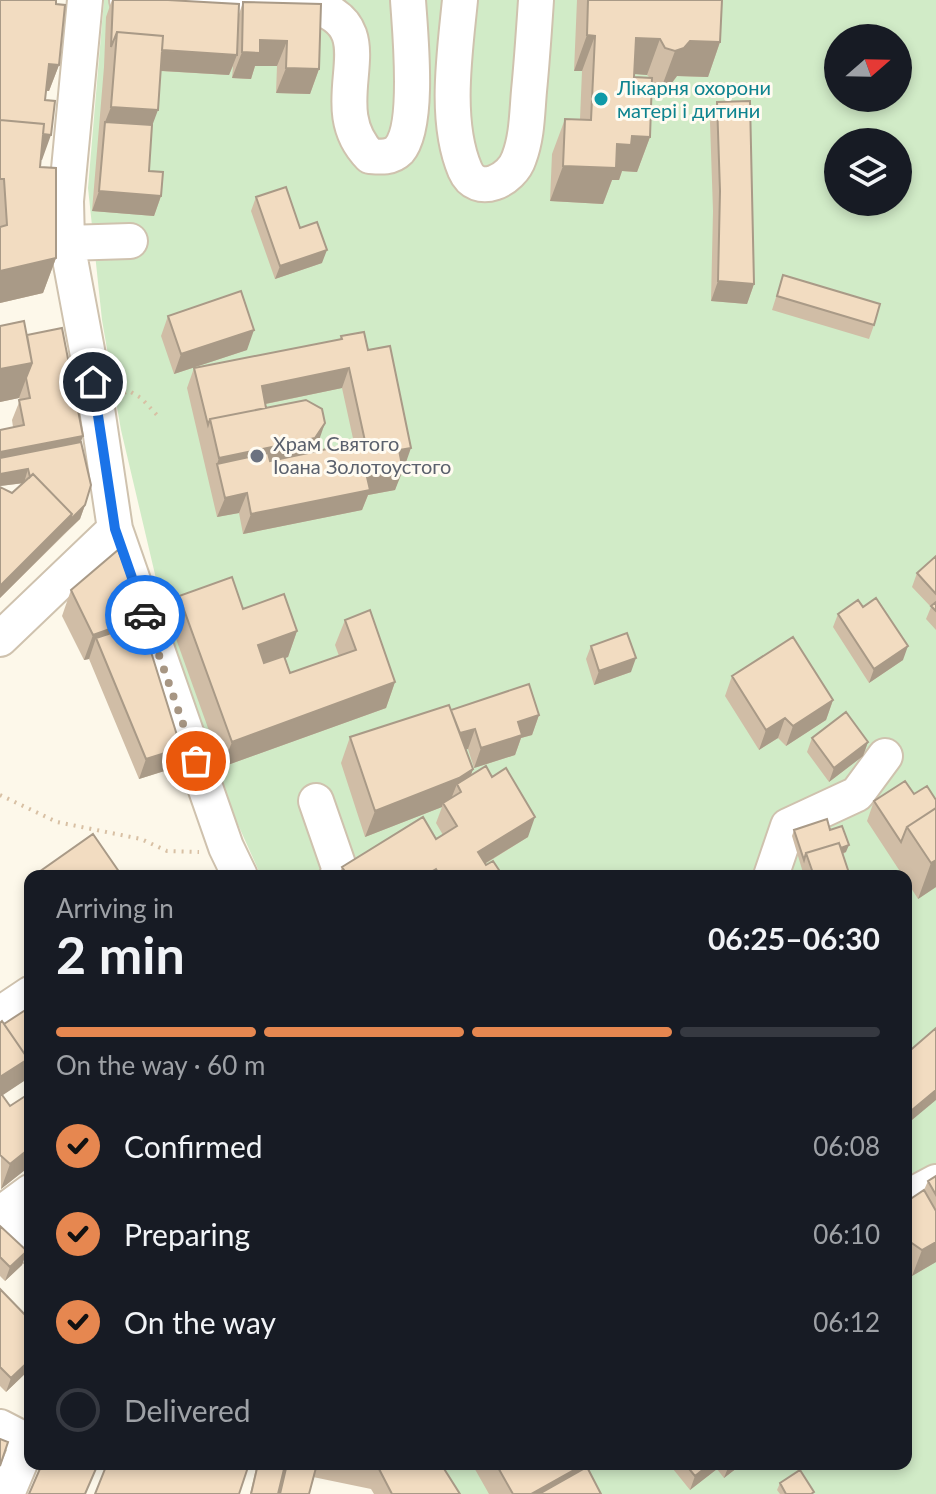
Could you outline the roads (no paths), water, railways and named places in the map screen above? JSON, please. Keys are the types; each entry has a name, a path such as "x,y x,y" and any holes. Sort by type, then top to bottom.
{"street":[{"path":"85,0 66,201 67,243 93,382 115,529 237,870"},
{"path":"127,0 314,6 336,16 351,35 352,64 347,103 354,133 360,146 370,156 386,158 398,151 406,139 412,84 408,0"},
{"path":"460,0 453,94 457,142 465,172 475,182 487,185 501,181 512,172 519,159 526,132 536,0"},
{"path":"67,243 130,241"},
{"path":"0,639 115,529"},
{"path":"773,870 788,826 857,794 885,756"},
{"path":"316,801 340,870"},
{"path":"0,1014 24,998"},
{"path":"912,1195 936,1182"},
{"path":"24,1197 0,1217 24,1240"},
{"path":"0,1427 24,1438"},
{"path":"7,1494 24,1455"}],"place":[{"name":"Лікарня охорони матері і дитини","path":"601,99"},
{"name":"Храм Святого Іоана Золотоустого","path":"257,456"}]}
